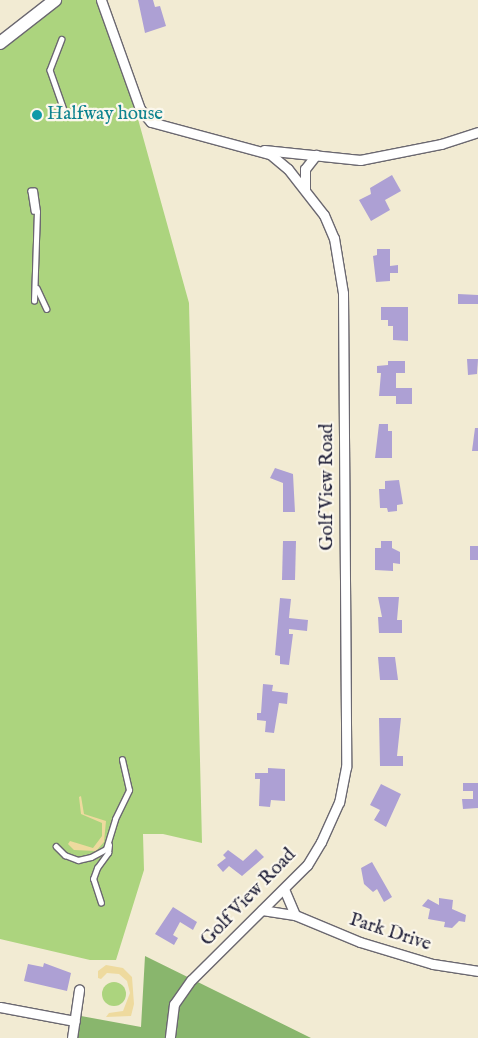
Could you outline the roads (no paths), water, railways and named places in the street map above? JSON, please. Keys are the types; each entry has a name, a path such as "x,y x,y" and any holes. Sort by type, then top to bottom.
{"main road":[{"path":"0,43 56,0"}],"street":[{"name":"Golf View Road","path":"101,0 132,92 140,109 151,122 270,154 305,188 324,215 334,238 343,293 346,767 339,802 321,842 306,865 191,980 174,1004 170,1038"},
{"path":"252,148 360,160 441,144 478,132"},
{"path":"305,188 306,169 316,156"},
{"path":"284,889 294,915"},
{"name":"Park Drive","path":"262,910 294,915 360,942 433,964 478,971"},
{"path":"72,1038 79,990"},
{"path":"0,1007 75,1021"}],"lane":[{"path":"62,39 50,70 64,110"},
{"path":"34,211 31,191 34,191 37,288 34,301"},
{"path":"37,288 47,310"},
{"path":"101,903 93,879 108,853 115,819 128,790 122,760"},
{"path":"56,846 65,855 78,860 96,855 109,845"}],"place":[{"name":"Halfway house","path":"37,115"}]}
